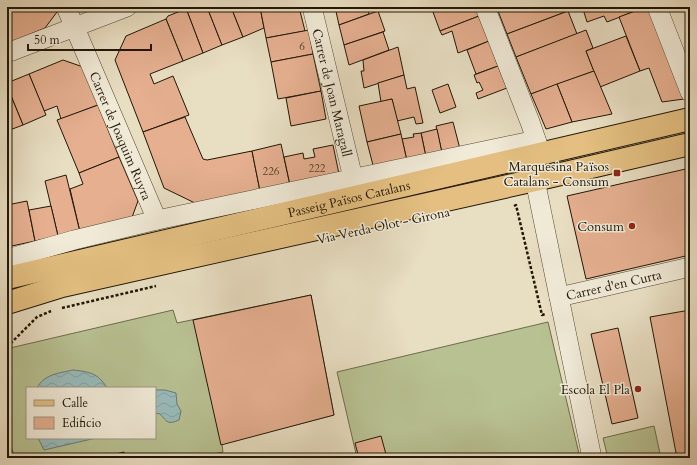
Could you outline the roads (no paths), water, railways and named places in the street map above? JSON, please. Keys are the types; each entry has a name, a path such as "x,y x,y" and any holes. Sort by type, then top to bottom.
{"main road":[{"name":"Passeig Països Catalans","path":"7,278 538,147 690,119"},
{"path":"7,303 62,286 690,144"}],"street":[{"name":"Carrer de Joaquim Ruyra","path":"66,7 157,220"},
{"path":"7,53 127,7"},
{"name":"Carrer de Joan Maragall","path":"312,7 353,178"},
{"path":"485,7 530,122 538,147"},
{"path":"657,7 690,92"},
{"name":"Passeig Països Catalans","path":"7,259 74,240 157,220 353,178 538,147"},
{"name":"Carrer d'en Curta","path":"535,180 561,303 690,268"},
{"path":"561,303 592,458"}],"water":[{"path":"73,370 93,374 97,376 106,387 38,387 40,383 48,377"},
{"path":"156,390 165,390 176,393 177,404 181,411 179,420 168,422 160,414 156,413"},
{"path":"38,439 92,439 44,450"}],"place":[{"name":"Marquesina Països Catalans - Consum","path":"617,173"},
{"name":"Consum","path":"632,226"},
{"name":"Escola El Pla","path":"638,389"}]}
